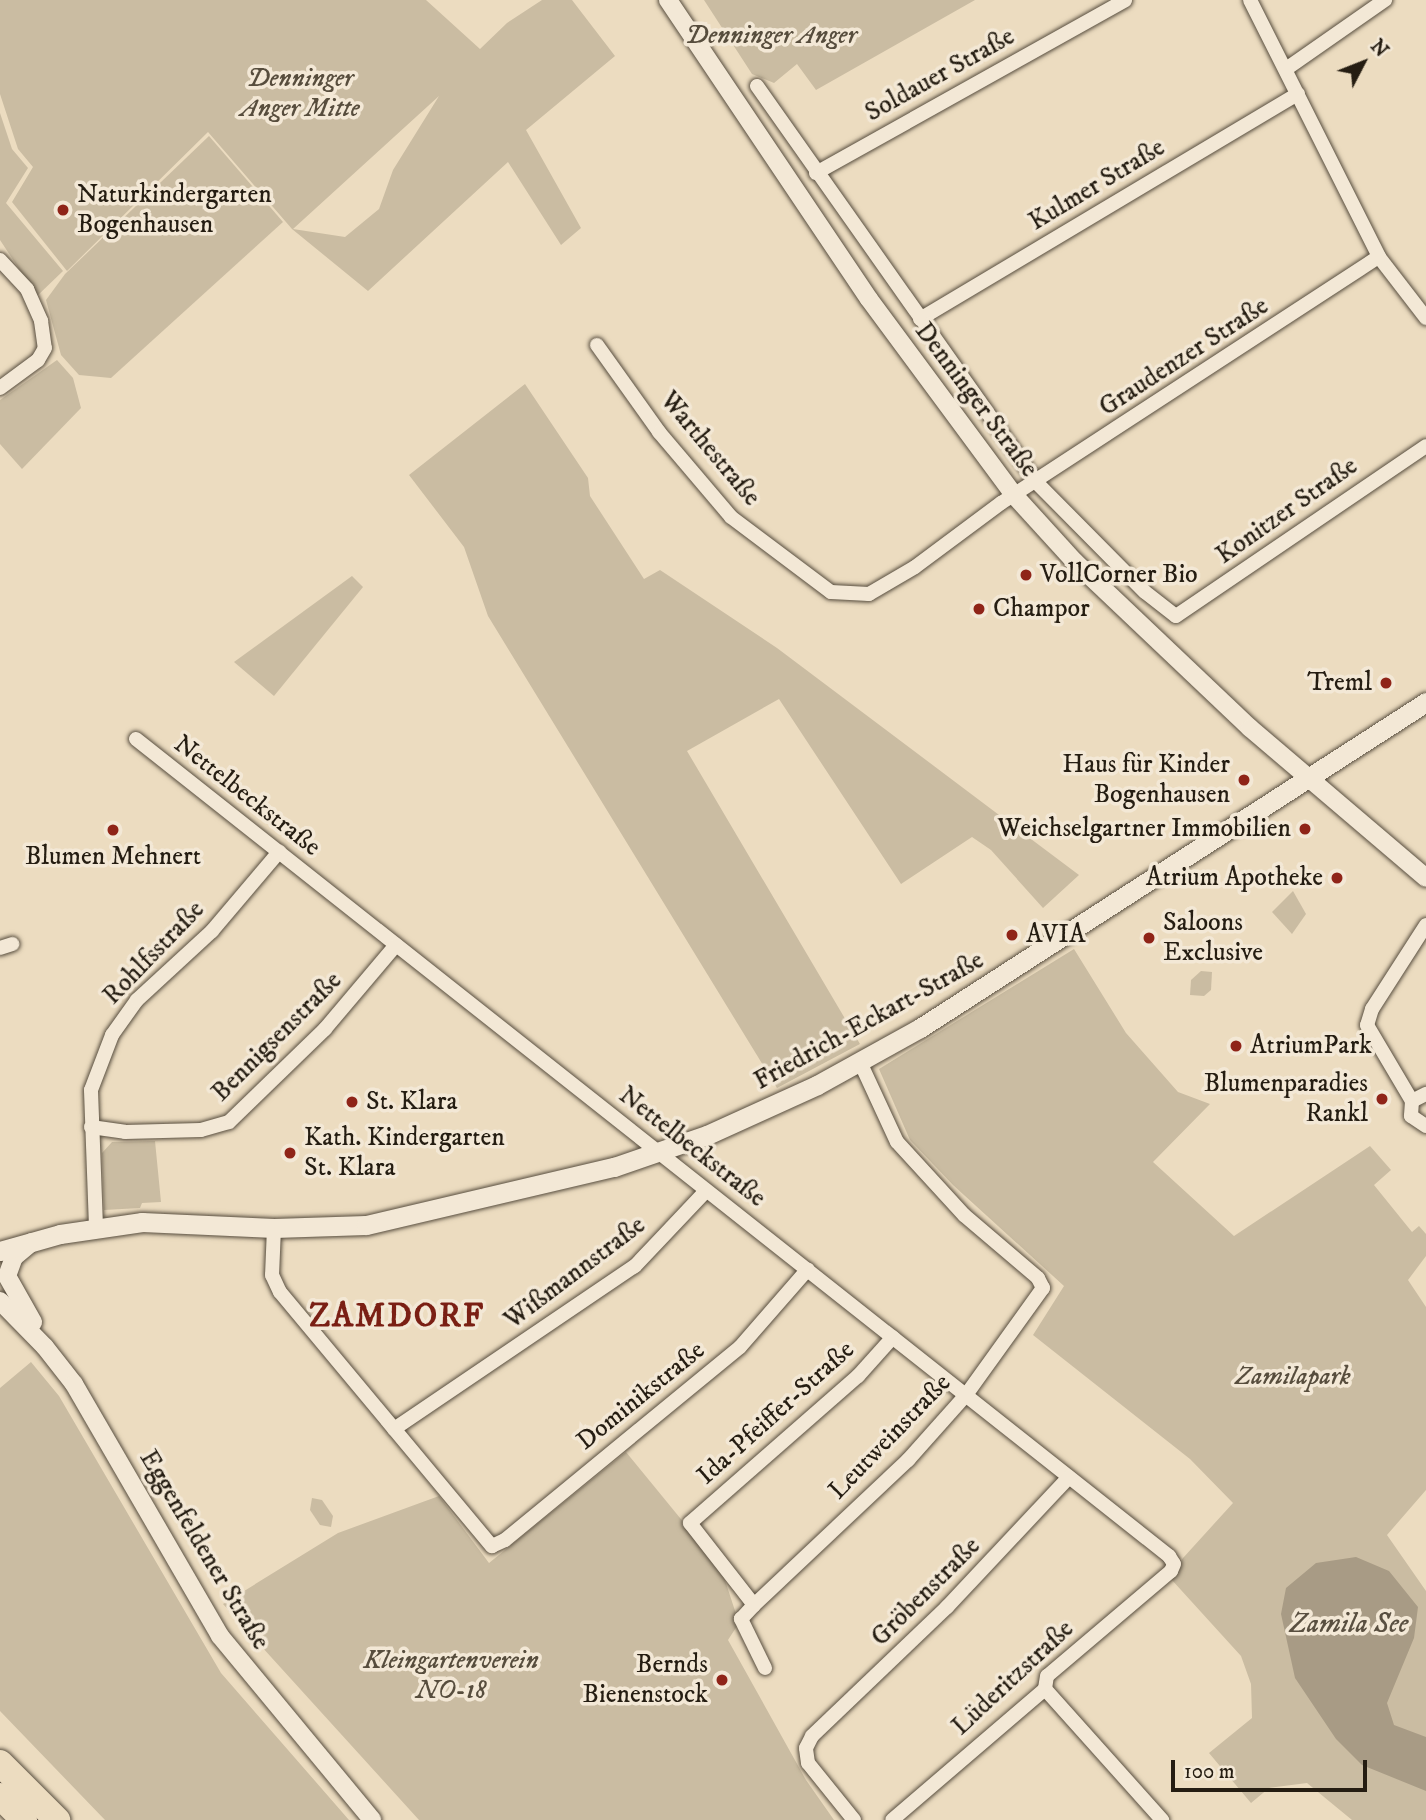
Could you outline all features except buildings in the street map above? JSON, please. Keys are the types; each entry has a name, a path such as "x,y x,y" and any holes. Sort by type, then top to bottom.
{"highway":[{"path":"0,1763 57,1820"},
{"path":"0,1796 24,1820"}],"main road":[{"name":"Friedrich-Eckart-Straße","path":"0,1251 96,1227 176,1221 274,1228 366,1226 427,1214 660,1152 756,1115 860,1062 976,993 1426,702"}],"street":[{"name":"Denninger Straße","path":"668,0 876,310 1014,495 1093,579 1306,779 1426,878"},
{"name":"Soldauer Straße","path":"816,173 1125,0"},
{"path":"1250,0 1379,257 1426,318"},
{"path":"1286,69 1385,0"},
{"name":"Denninger Straße","path":"757,86 1037,483 1145,592 1175,616"},
{"name":"Kulmer Straße","path":"920,319 1298,94"},
{"name":"Graudenzer Straße","path":"1014,495 1037,483 1379,257"},
{"path":"0,260 27,289 41,321 45,348 38,360 0,388"},
{"name":"Warthestraße","path":"597,345 715,502 831,592 869,594 890,584 1014,495"},
{"name":"Konitzer Straße","path":"1175,616 1426,446"},
{"name":"Nettelbeckstraße","path":"136,738 706,1191 1134,1526 1174,1564 1136,1599"},
{"name":"Rohlfsstraße","path":"96,1227 91,1126 92,1090 100,1060 119,1022 212,931 279,852"},
{"path":"1426,925 1372,1009 1367,1025 1412,1101 1411,1116 1426,1126"},
{"name":"Bennigsenstraße","path":"91,1126 125,1132 188,1130 229,1122 325,1029 396,944"},
{"name":"Leutweinstraße","path":"754,1605 908,1460 966,1395 1043,1288 1038,1278 964,1215 897,1142 860,1062"},
{"path":"1412,1101 1426,1094"},
{"name":"Wißmannstraße","path":"394,1429 635,1266 706,1191"},
{"path":"274,1228 272,1275 280,1292 394,1429"},
{"path":"34,1241 14,1258 7,1276 53,1355"},
{"name":"Dominikstraße","path":"394,1429 492,1546 505,1540 740,1347 808,1269"},
{"name":"Eggenfeldener Straße","path":"0,1301 53,1355 74,1384 220,1636 372,1820"},
{"name":"Ida-Pfeiffer-Straße","path":"754,1605 690,1523 858,1376 893,1338"},
{"name":"Gröbenstraße","path":"854,1820 808,1763 806,1748 812,1736 947,1607 1069,1477"},
{"name":"Lüderitzstraße","path":"892,1820 1045,1689 1048,1676 1136,1599"},
{"path":"754,1605 741,1619 765,1668"},
{"path":"1045,1689 1162,1820"}],"green space":[{"name":"Denninger Anger Mitte","path":"0,0 426,0 480,49 507,23 542,0 572,0 615,56 526,130 581,228 561,245 508,162 368,291 292,229 208,132 67,271 12,202 33,167 18,149 0,94","holes":["439,96 393,170 379,209 345,237 293,229"]},
{"name":"Denninger Anger","path":"704,0 975,0 816,90 797,64 774,83 752,74"},
{"path":"0,113 12,149 28,168 6,203 63,271 37,296 0,240"},
{"path":"209,136 283,222 111,378 79,375 61,355 46,300 65,274"},
{"path":"57,360 73,378 81,408 22,469 0,444 0,400"},
{"path":"525,384 588,478 590,496 644,579 660,570 777,648 1079,875 1043,908 991,850 972,837 901,884 779,699 687,751 860,1044 777,1088 488,616 464,547 409,475"},
{"path":"352,576 363,587 274,696 234,662"},
{"path":"1293,891 1306,914 1292,934 1272,912"},
{"name":"Zamilapark","path":"1074,949 1126,1033 1178,1092 1210,1104 1153,1162 1234,1236 1370,1146 1391,1170 1374,1185 1412,1232 1419,1226 1426,1234 1426,1256 1408,1280 1426,1307 1426,1490 1387,1535 1426,1591 1426,1820 1352,1820 1307,1783 1269,1788 1251,1803 1209,1753 1252,1718 1251,1684 1241,1656 1171,1579 1183,1558 1233,1503 1190,1459 1033,1335 1064,1286 953,1185 910,1140 879,1069"},
{"path":"1201,971 1212,972 1211,990 1204,996 1190,995 1191,980"},
{"path":"155,1141 161,1202 142,1203 140,1208 104,1210 102,1153 112,1142"},
{"path":"31,1362 59,1396 221,1673 349,1820 105,1820 0,1711 0,1388"},
{"name":"Kleingartenverein NO-18","path":"626,1452 721,1568 739,1623 728,1640 806,1780 834,1820 419,1820 223,1604 338,1533 439,1496 489,1563"},
{"path":"312,1498 322,1500 333,1516 331,1527 320,1525 310,1510"}],"water":[{"name":"Zamila See","path":"1356,1557 1389,1571 1418,1607 1414,1638 1387,1703 1394,1725 1426,1737 1426,1791 1362,1765 1336,1739 1295,1678 1281,1614 1286,1588 1316,1563"}],"place":[{"name":"Naturkindergarten Bogenhausen","path":"63,210"},
{"name":"VollCorner Bio","path":"1026,575"},
{"name":"Champor","path":"979,609"},
{"name":"Treml","path":"1386,683"},
{"name":"Haus für Kinder Bogenhausen","path":"1244,780"},
{"name":"Weichselgartner Immobilien","path":"1305,829"},
{"name":"Blumen Mehnert","path":"113,830"},
{"name":"Atrium Apotheke","path":"1337,878"},
{"name":"AVIA","path":"1012,935"},
{"name":"Saloons Exclusive","path":"1149,938"},
{"name":"AtriumPark","path":"1236,1046"},
{"name":"Blumenparadies Rankl","path":"1382,1099"},
{"name":"St. Klara","path":"352,1102"},
{"name":"Kath. Kindergarten St. Klara","path":"290,1153"},
{"name":"Bernds Bienenstock","path":"722,1680"}],"district":[{"name":"ZAMDORF","path":"397,1317"}]}
